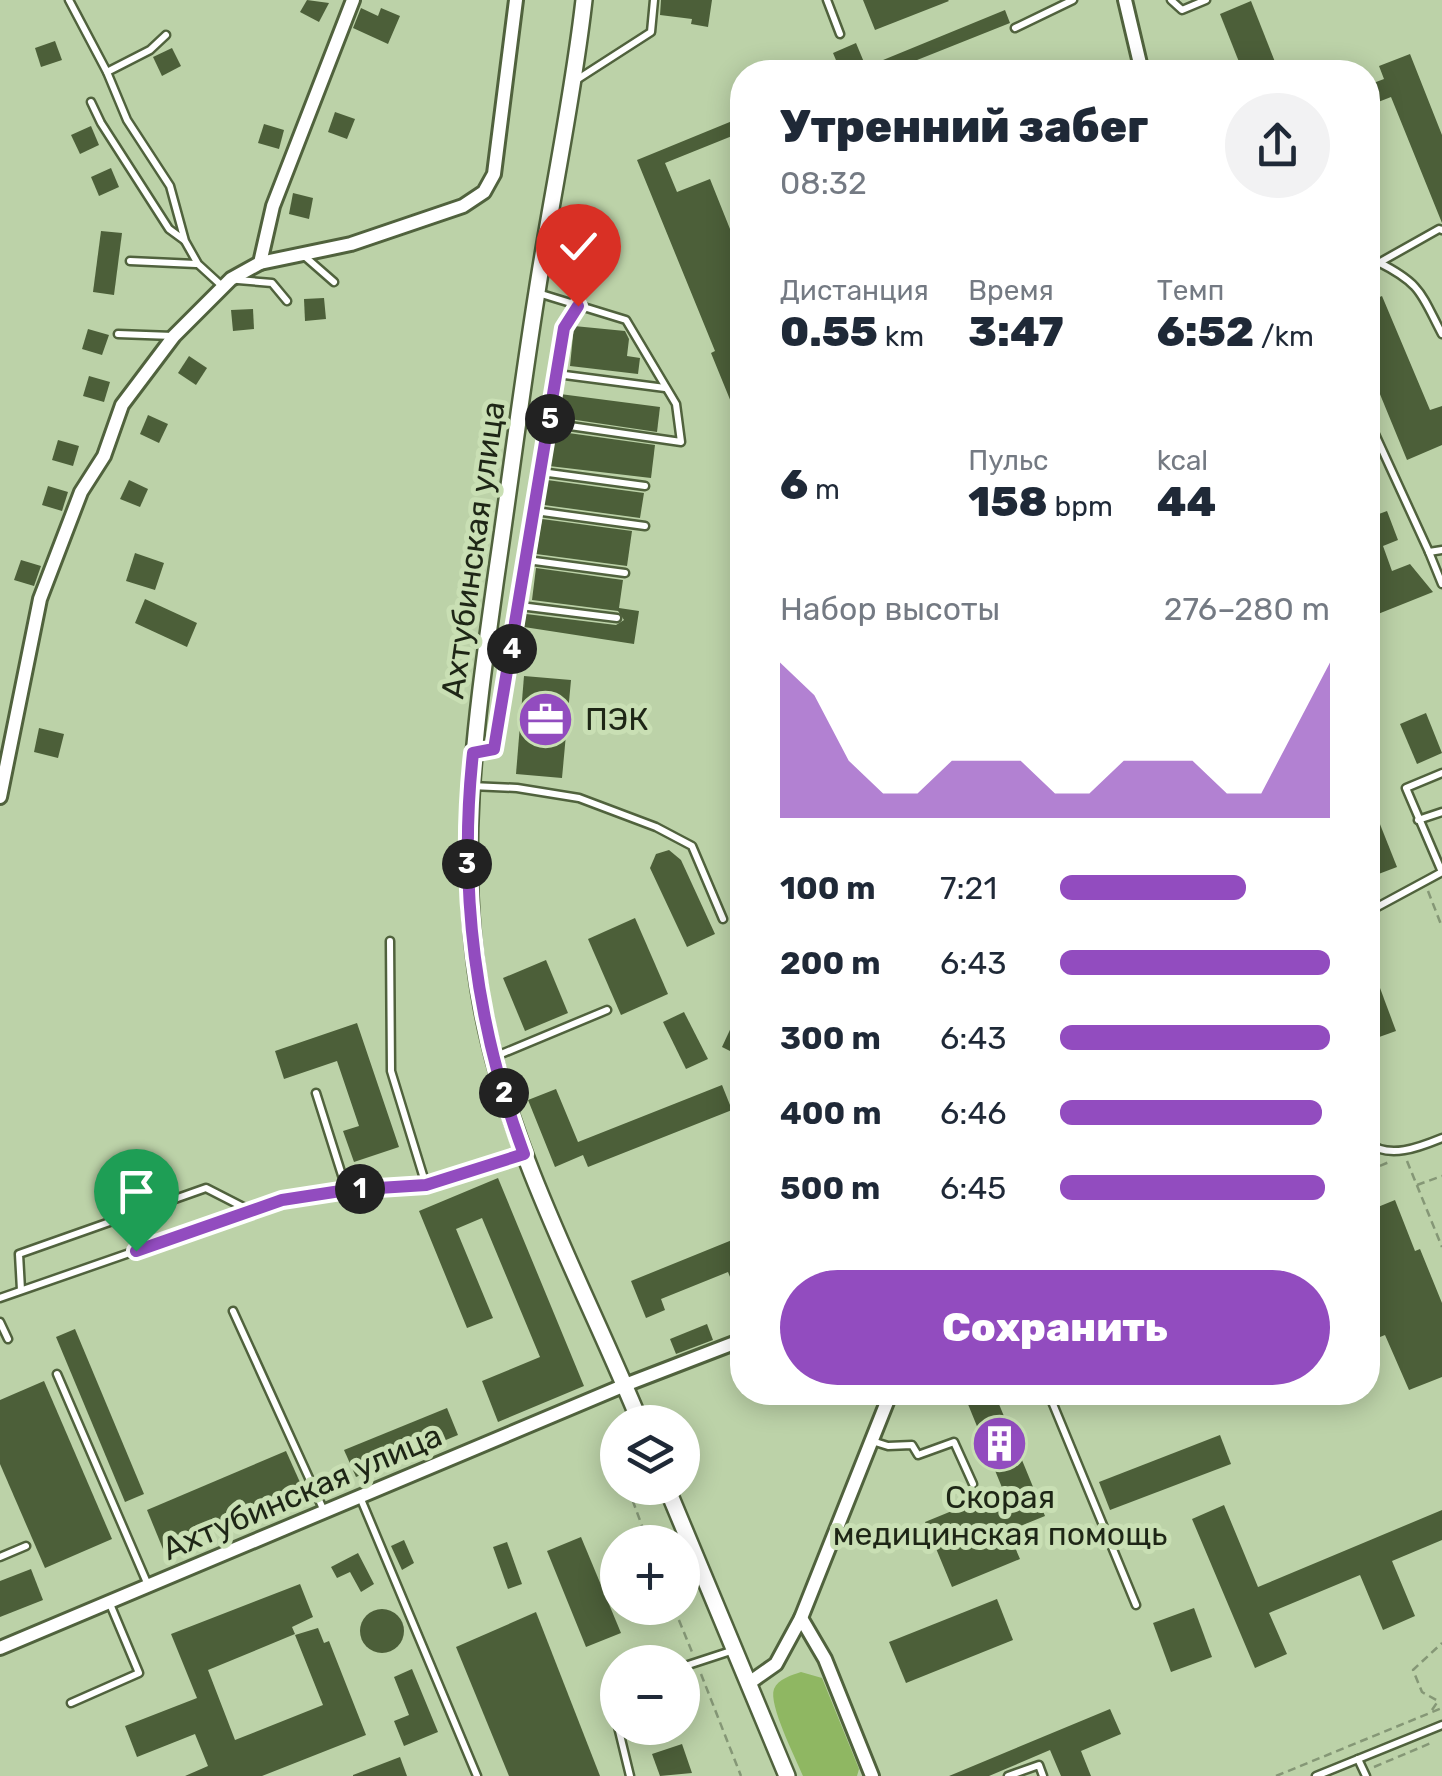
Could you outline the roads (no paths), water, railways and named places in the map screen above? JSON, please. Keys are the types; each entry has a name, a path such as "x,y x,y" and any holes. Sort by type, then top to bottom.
{"street":[{"path":"260,264 272,206 352,0"},
{"path":"0,797 30,639 58,548 82,492 104,456 122,405 174,336 227,283 260,264 351,244 464,206 484,192 494,174 516,0"},
{"name":"Ахтубинская улица","path":"584,0 537,292 473,753 467,860 472,936 494,1057 524,1154 633,1405"},
{"path":"1125,0 1139,60"},
{"name":"Ахтубинская улица","path":"0,1648 625,1385 730,1345"},
{"path":"748,1683 776,1664 802,1618 885,1405"},
{"path":"675,1505 787,1776"},
{"path":"802,1618 824,1659 872,1776"}],"lane":[{"path":"69,0 127,120 170,186 185,241 198,264 227,283 272,283 286,301"},
{"path":"573,82 650,32 654,0"},
{"path":"826,0 840,34"},
{"path":"1016,28 1072,0"},
{"path":"1171,0 1182,10 1206,0"},
{"path":"107,72 150,50 166,35"},
{"path":"91,102 169,229 185,241"},
{"path":"1380,261 1442,230"},
{"path":"301,253 334,282"},
{"path":"130,261 198,264"},
{"path":"1380,263 1406,276 1427,300 1442,334"},
{"path":"537,292 626,320 676,404 681,442 549,423"},
{"path":"473,753 494,749 564,328 578,306"},
{"path":"118,334 174,336"},
{"path":"557,374 666,388"},
{"path":"1380,445 1442,584"},
{"path":"541,472 645,486"},
{"path":"535,511 645,526"},
{"path":"1430,552 1442,550"},
{"path":"527,560 625,573"},
{"path":"520,606 618,618"},
{"path":"1380,906 1442,872 1406,788 1442,773"},
{"path":"469,786 518,788 579,798 692,846 723,919"},
{"path":"1418,820 1442,812"},
{"path":"390,942 391,1070 426,1185"},
{"path":"494,1057 608,1010"},
{"path":"316,1094 347,1190"},
{"path":"1380,1149 1402,1152 1442,1138"},
{"path":"0,1298 282,1200 347,1190 426,1185 524,1154"},
{"path":"21,1290 20,1254 206,1188 250,1211"},
{"path":"233,1312 324,1512"},
{"path":"0,1322 8,1338"},
{"path":"57,1374 149,1586"},
{"path":"1053,1405 1136,1605"},
{"path":"870,1441 888,1446 912,1445 918,1455 954,1442 973,1484"},
{"path":"360,1497 476,1776"},
{"path":"0,1557 26,1546"},
{"path":"71,1702 139,1673 110,1602"},
{"path":"700,1661 735,1650"},
{"path":"1316,1776 1442,1725"},
{"path":"622,1745 630,1776"},
{"path":"1358,1759 1365,1774"},
{"path":"1008,1776 1039,1765 1044,1776"}],"place":[{"name":"ПЭК","path":"546,719"},
{"name":"Скорая медицинская помощь","path":"1000,1443"}]}
